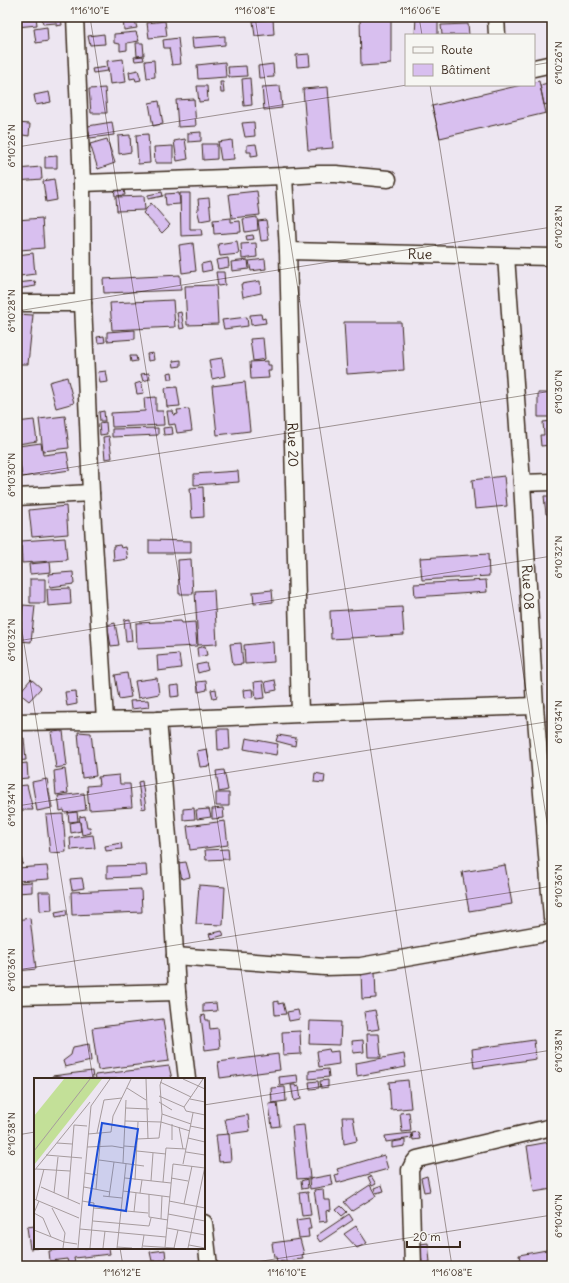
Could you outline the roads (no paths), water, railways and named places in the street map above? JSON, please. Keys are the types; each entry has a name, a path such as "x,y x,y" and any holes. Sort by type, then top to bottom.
{"street":[{"path":"75,17 82,183 83,303 91,493 105,720"},
{"path":"496,17 497,34"},
{"path":"535,68 552,64"},
{"path":"82,183 336,174 388,179"},
{"name":"Rue 20","path":"284,176 288,251 300,714"},
{"name":"Rue","path":"288,251 552,257"},
{"name":"Rue 08","path":"506,256 522,483 535,706 552,918"},
{"path":"17,303 83,303"},
{"path":"522,483 552,482"},
{"path":"17,497 91,493"},
{"path":"17,722 158,720 535,706"},
{"path":"158,720 170,860 177,992 187,1078"},
{"path":"175,956 325,967 346,967 552,932"},
{"path":"17,996 177,992"},
{"path":"413,1266 410,1170 417,1159 552,1127"},
{"path":"205,1232 209,1266"}]}
